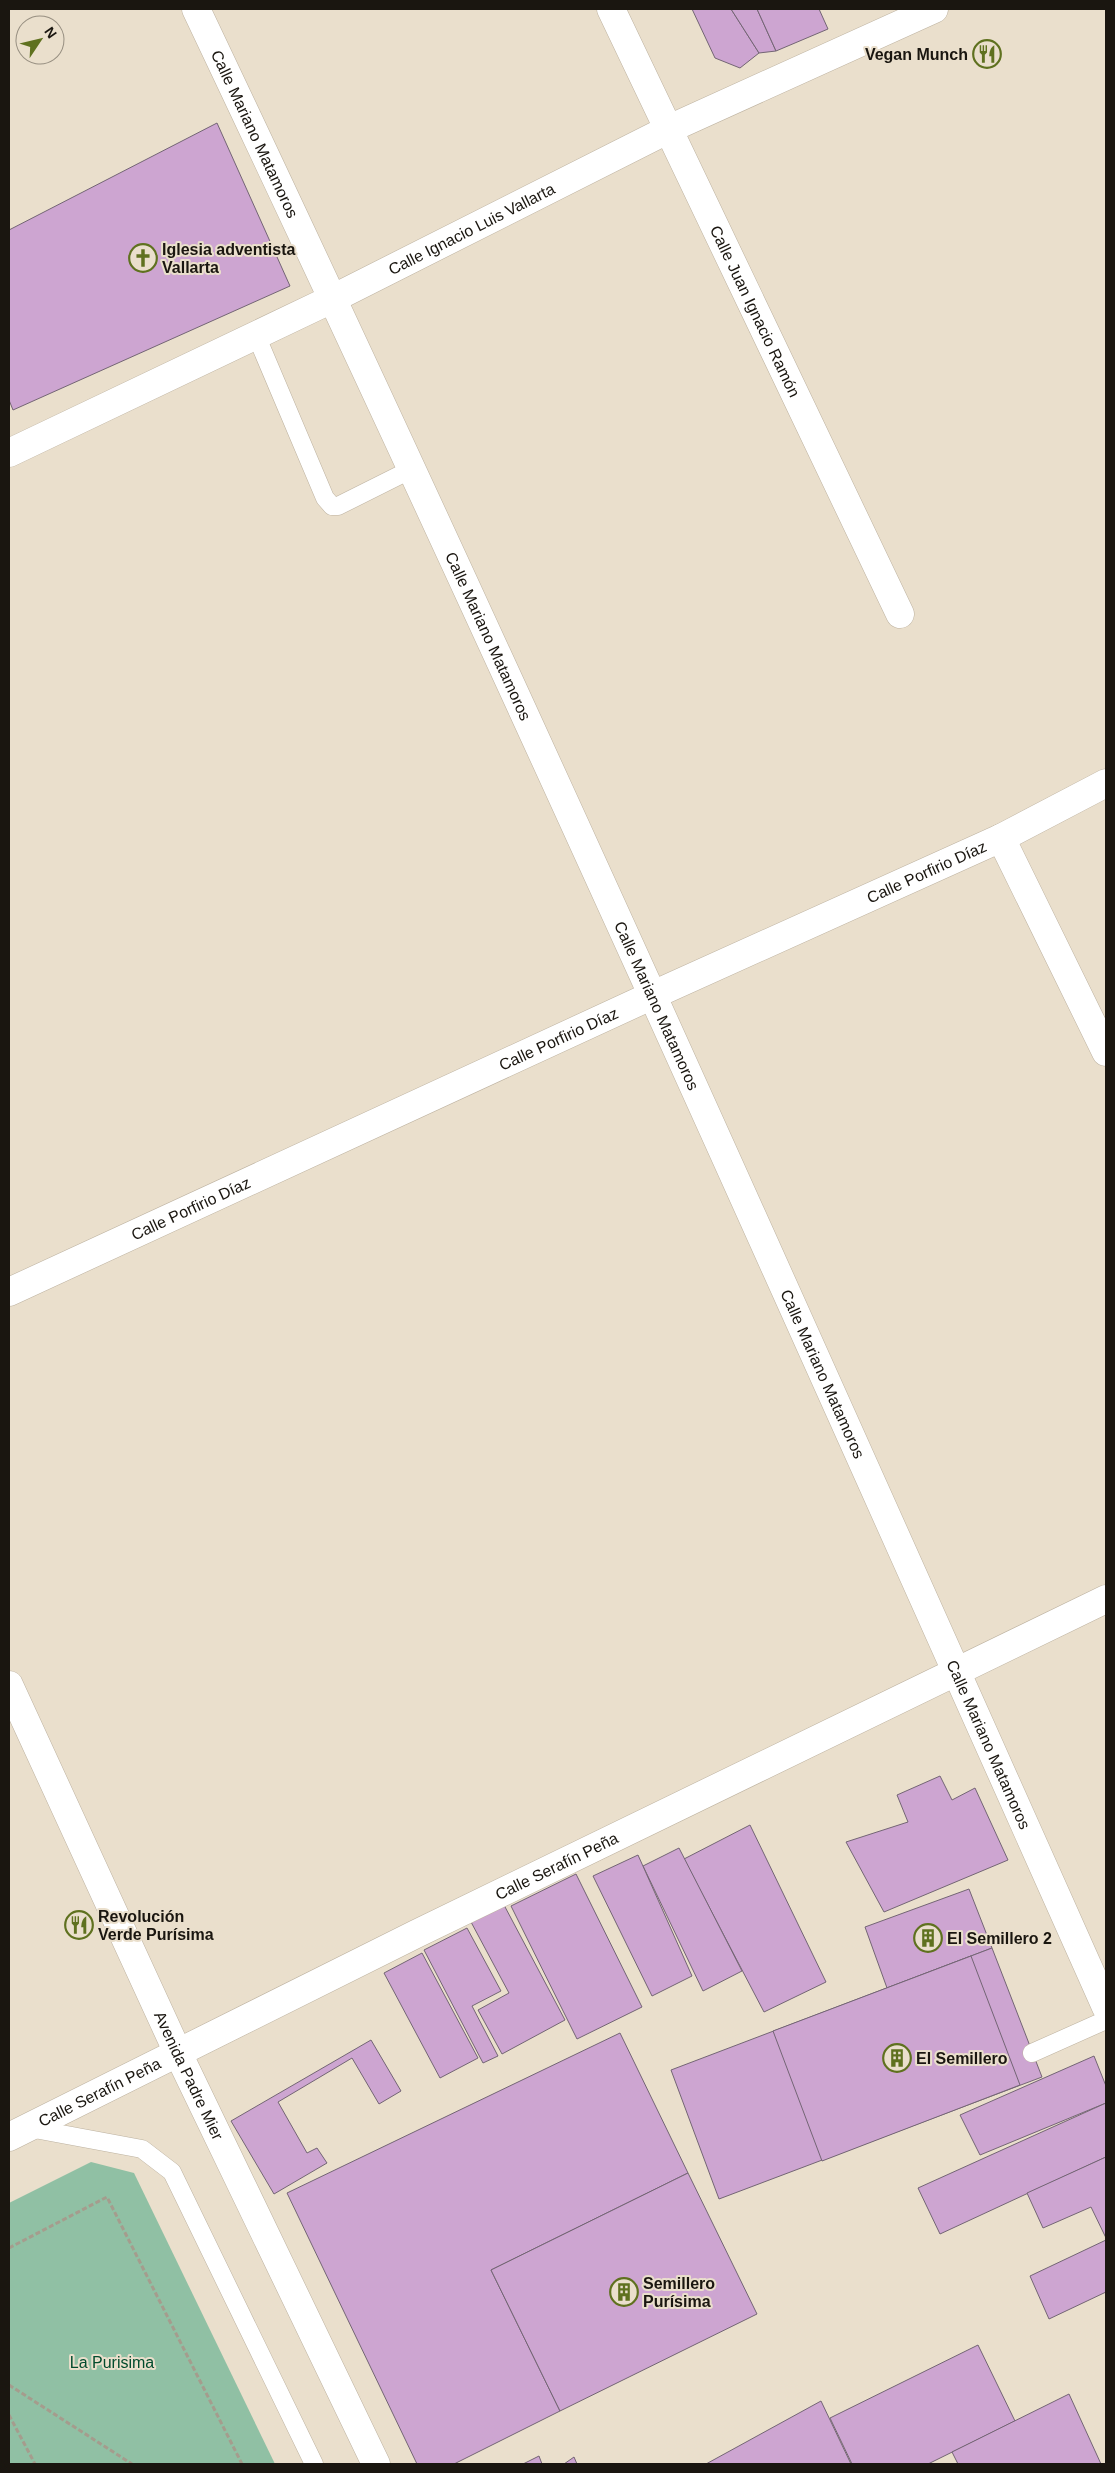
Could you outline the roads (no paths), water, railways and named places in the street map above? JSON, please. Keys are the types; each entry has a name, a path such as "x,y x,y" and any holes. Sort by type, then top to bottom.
{"street":[{"name":"Calle Mariano Matamoros","path":"196,9 334,298 654,995 1106,2007"},
{"name":"Calle Juan Ignacio Ramón","path":"611,9 900,614"},
{"name":"Calle Ignacio Luis Vallarta","path":"9,453 334,298 669,130 934,9"},
{"name":"Calle Porfirio Díaz","path":"9,1292 654,995 1001,838 1106,784"},
{"path":"1001,838 1106,1052"},
{"name":"Calle Serafín Peña","path":"19,2133 425,1930 1106,1599"},
{"name":"Avenida Padre Mier","path":"9,1685 178,2053 376,2464"}],"lane":[{"path":"256,335 325,498 332,506 338,506 412,469"},
{"path":"1032,2053 1106,2020"},
{"path":"19,2133 142,2149 172,2172 314,2464"}],"place":[{"name":"Vegan Munch","path":"987,54"},
{"name":"Iglesia adventista Vallarta","path":"143,258"},
{"name":"Revolución Verde Purísima","path":"79,1925"},
{"name":"El Semillero 2","path":"928,1938"},
{"name":"El Semillero","path":"897,2058"},
{"name":"Semillero Purísima","path":"624,2292"}],"park label":[{"name":"La Purisima","path":"112,2362"}]}
